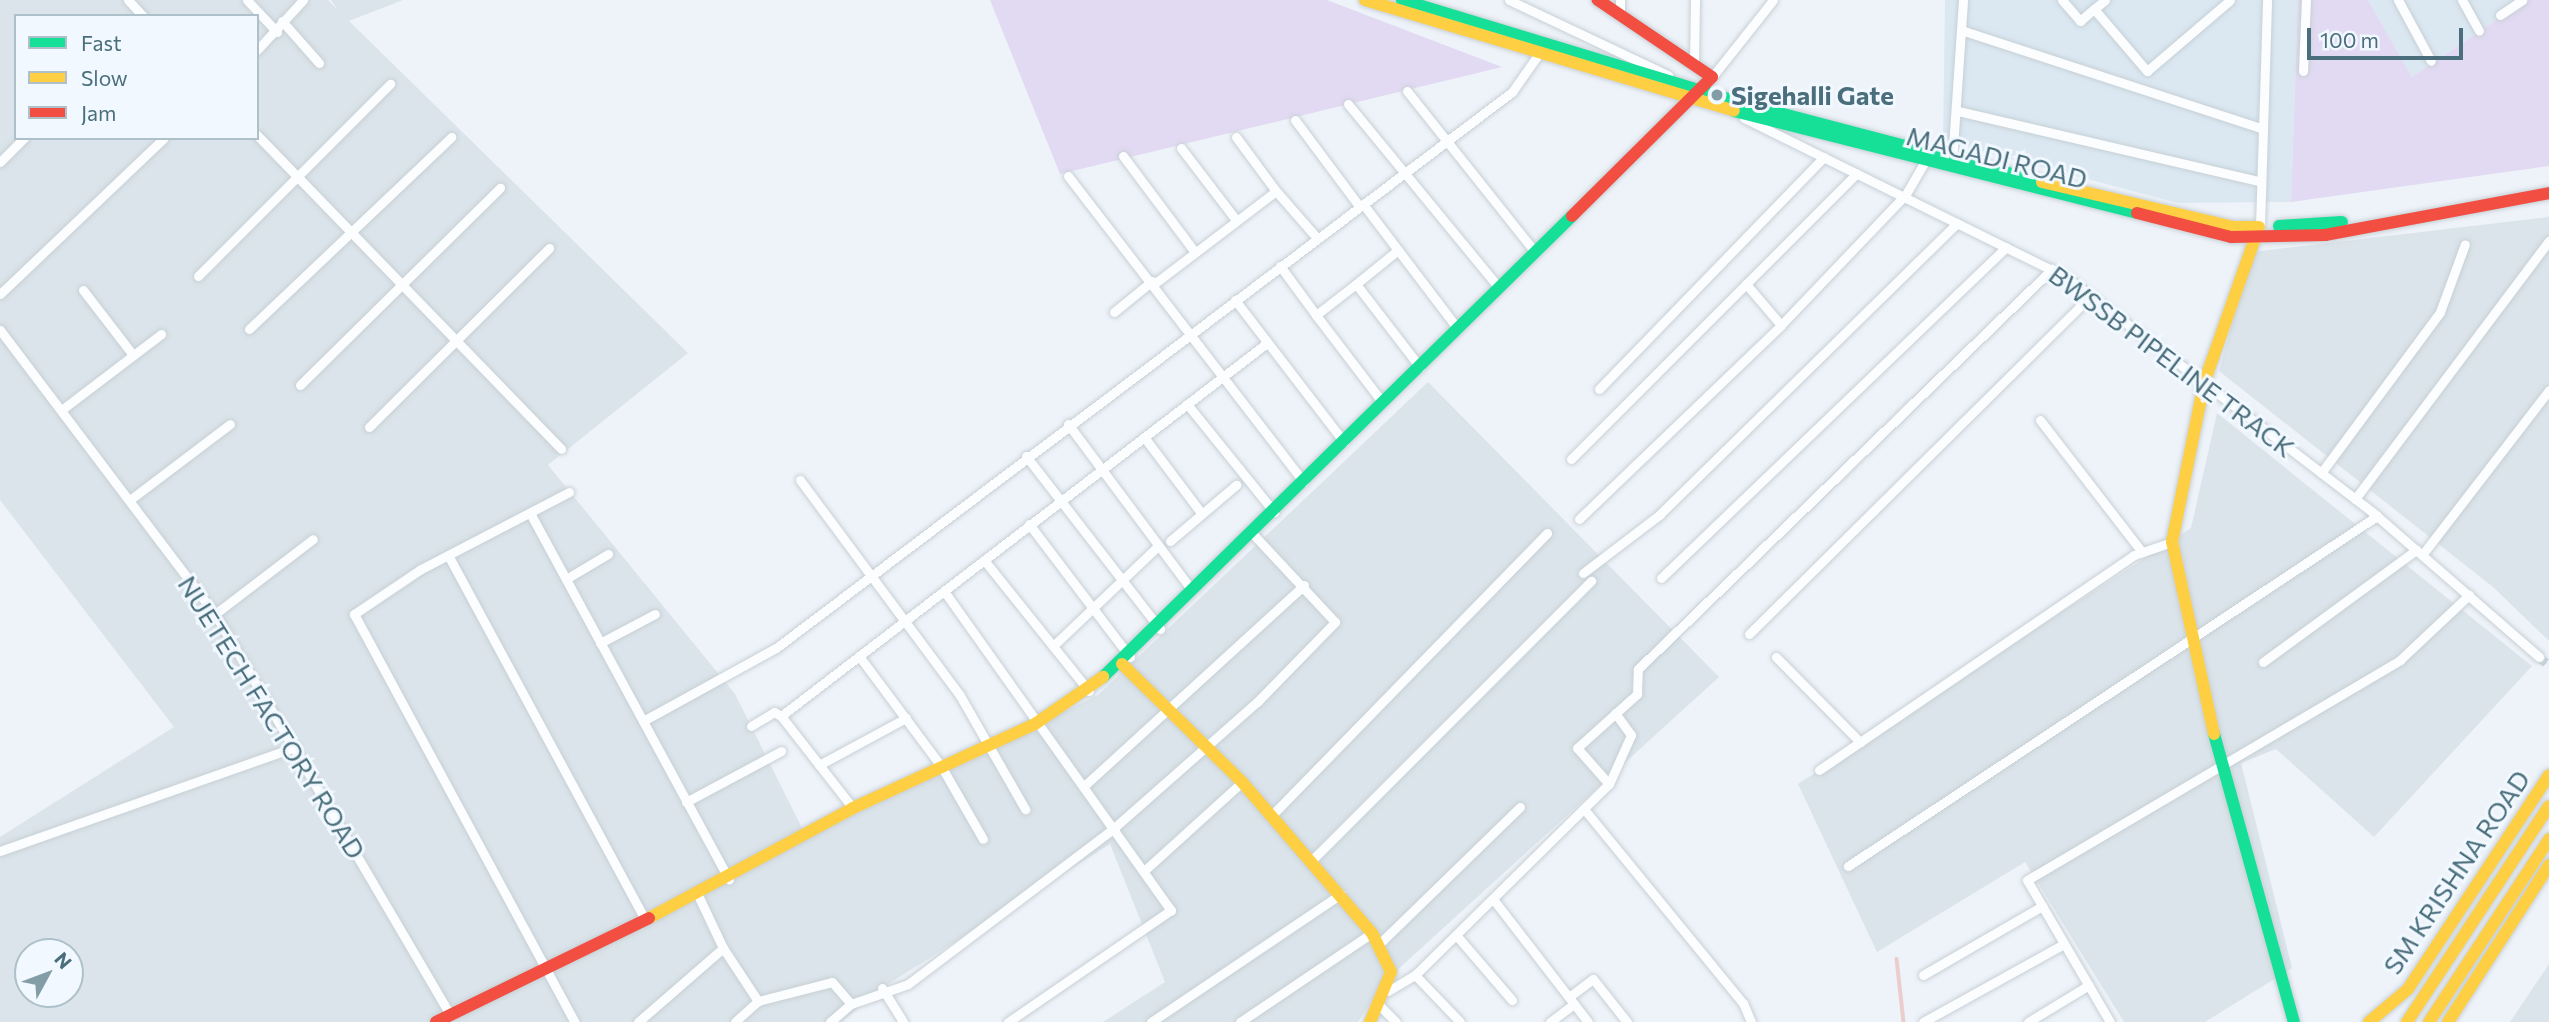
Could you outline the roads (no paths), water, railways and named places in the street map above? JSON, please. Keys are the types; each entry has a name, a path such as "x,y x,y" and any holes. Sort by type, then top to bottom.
{"main road":[{"name":"MAGADI ROAD","path":"1365,0 1540,52 1927,158"},
{"name":"MAGADI ROAD","path":"1402,0 1697,95 1727,110 1952,164 2257,231 2325,235 2549,192"},
{"path":"436,1022 729,879 853,808 1035,724 1089,691 1126,660 1160,629 1191,589 1274,512 1697,95 1712,77 1620,7 1598,0"},
{"name":"MAGADI ROAD","path":"2257,231 2328,225 2549,183"},
{"path":"2257,231 2204,383 2172,542 2222,762 2294,1022"},
{"path":"1126,660 1170,711 1272,815 1375,939 1391,972 1388,990 1370,1022"},
{"name":"SM KRISHNA ROAD","path":"2369,1022 2409,989 2549,775"},
{"name":"SM KRISHNA ROAD","path":"2407,1022 2549,806"},
{"path":"2429,1022 2549,839"},
{"path":"2448,1022 2549,865"}],"street":[{"path":"128,0 141,14"},
{"path":"247,0 277,32"},
{"path":"259,48 277,32 282,21 303,0"},
{"path":"1508,0 1697,95"},
{"path":"1694,65 1695,0"},
{"path":"1765,0 1765,13"},
{"path":"1712,77 1773,0"},
{"path":"1952,164 1958,111 1962,0"},
{"path":"2062,0 2080,21 2105,0"},
{"path":"2094,9 2147,71 2230,0"},
{"path":"2257,231 2267,0"},
{"path":"2303,71 2306,0"},
{"path":"2398,0 2431,61"},
{"path":"2462,0 2479,31"},
{"path":"2500,15 2522,0"},
{"path":"282,21 319,63"},
{"path":"1961,30 2261,128"},
{"path":"643,722 776,648 1068,424 1513,92 1540,52"},
{"path":"198,276 390,84"},
{"path":"1407,91 1535,252"},
{"path":"1348,104 1499,288"},
{"name":"BWSSB PIPELINE TRACK","path":"1727,110 1906,194 1957,223 2052,269 2356,499 2539,657"},
{"path":"1958,111 2259,181"},
{"path":"1295,120 1458,329"},
{"path":"259,137 349,234 561,449"},
{"path":"249,329 451,137"},
{"path":"1236,137 1276,191 1317,238"},
{"path":"0,162 22,140"},
{"path":"0,294 162,140"},
{"path":"1181,148 1236,220"},
{"path":"1123,156 1194,251"},
{"path":"1599,389 1824,157"},
{"path":"1579,519 1781,325 1906,194 1927,158"},
{"path":"1571,459 1857,173"},
{"path":"1068,176 1192,331 1304,481"},
{"path":"300,385 500,188"},
{"path":"1114,312 1276,191"},
{"path":"1583,573 1659,515 1957,223"},
{"path":"2356,499 2549,241"},
{"path":"2321,473 2440,312 2465,244"},
{"path":"1661,578 2006,247"},
{"path":"369,427 549,248"},
{"path":"1316,315 1398,250"},
{"path":"1280,266 1383,403"},
{"path":"1609,784 1577,748 1637,694 1638,669 2052,269"},
{"path":"1356,284 1420,366"},
{"path":"1746,284 1781,325"},
{"path":"83,290 133,355"},
{"path":"1749,634 2091,296"},
{"path":"1235,300 1344,442"},
{"name":"NUETECH FACTORY ROAD","path":"0,330 64,408 215,614 450,1015"},
{"path":"64,408 161,334"},
{"path":"781,716 1267,343"},
{"path":"2263,662 2419,553 2549,390"},
{"path":"1187,404 1274,512"},
{"path":"2040,420 2142,552"},
{"path":"131,499 230,424"},
{"path":"1068,424 1104,467 1191,589"},
{"path":"1144,437 1202,514"},
{"path":"1026,456 1160,629"},
{"path":"800,480 907,618 990,744 1026,810"},
{"path":"1170,541 1236,485"},
{"path":"569,492 448,555 354,614 550,966 575,1022"},
{"path":"530,513 729,879"},
{"path":"1848,866 2194,643 2377,516"},
{"path":"1029,524 1094,608 1126,660"},
{"path":"837,1020 851,1004 882,988 908,984 1114,828 1207,747 1335,624 1304,585 1252,533"},
{"path":"1272,815 1547,533"},
{"path":"215,614 313,540"},
{"path":"1819,769 2142,552 2172,542"},
{"path":"1053,646 1125,583 1158,546"},
{"path":"566,579 608,554"},
{"path":"448,555 645,920"},
{"path":"984,560 1089,691"},
{"path":"1312,860 1591,581"},
{"path":"1084,786 1170,711 1304,585"},
{"path":"944,591 1035,724 1168,900 1168,918 1010,1022"},
{"path":"2110,1022 2027,880 2222,762 2400,660 2469,595"},
{"path":"600,643 655,614"},
{"path":"859,656 941,766 983,839"},
{"path":"1776,657 1860,742"},
{"path":"751,726 774,712 781,716 853,808"},
{"path":"1388,990 1415,975 1609,784 1631,735 1615,713"},
{"path":"819,765 906,718"},
{"path":"0,851 295,747"},
{"path":"686,802 781,751"},
{"path":"1145,870 1242,782"},
{"path":"1240,1022 1375,939 1520,807"},
{"path":"1584,809 1743,1003 1751,1022"},
{"path":"697,893 723,948 758,1000"},
{"path":"1151,1022 1340,894"},
{"path":"1493,899 1588,1022"},
{"path":"1923,975 2042,906"},
{"path":"1456,935 1512,1000"},
{"path":"1923,1021 2064,944"},
{"path":"638,1022 723,948"},
{"path":"1415,975 1460,1022"},
{"path":"1551,1022 1594,979 1627,1022"},
{"path":"736,1022 758,1000 832,982 851,1004"},
{"path":"2028,1022 2089,985"},
{"path":"882,988 903,1022"},
{"path":"1380,1005 1396,1022"}],"waterway":[{"path":"1897,959 1904,1022"}],"tunnel":[{"path":"2539,657 2549,665"}],"place":[{"name":"Sigehalli Gate","path":"1717,95"}]}
